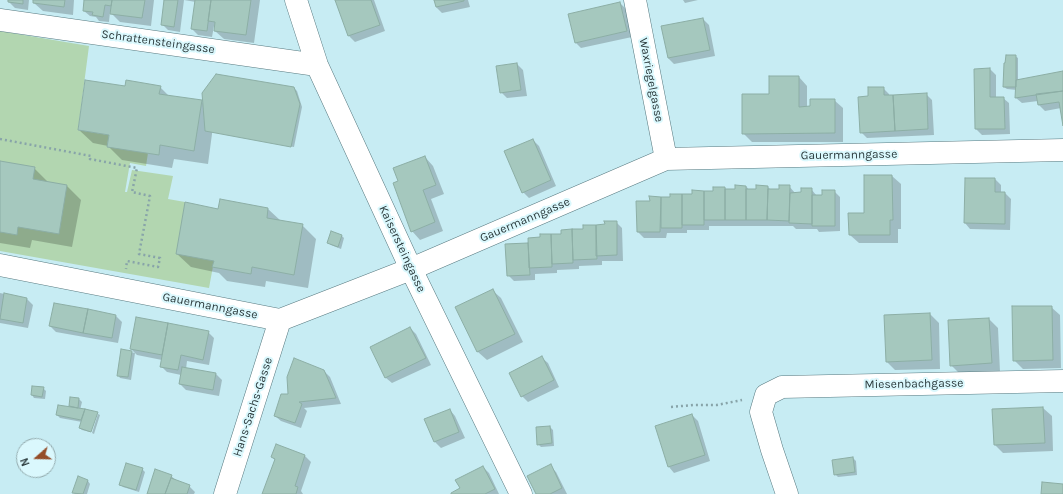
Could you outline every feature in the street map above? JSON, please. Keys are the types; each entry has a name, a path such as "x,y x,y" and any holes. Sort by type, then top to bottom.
{"street":[{"name":"Kaisersteingasse","path":"296,0 317,65 411,269 520,494"},
{"name":"Waxriegelgasse","path":"635,0 666,159"},
{"name":"Schrattensteingasse","path":"0,20 317,65"},
{"name":"Gauermanngasse","path":"0,265 280,320 411,269 666,159 1063,150"},
{"name":"Hans-Sachs-Gasse","path":"225,494 280,320"},
{"name":"Miesenbachgasse","path":"766,395 782,387 1063,381"},
{"path":"766,395 761,412 787,494"}],"path":[{"path":"0,139 91,156 90,159 137,168 132,192 150,196 139,254 160,258 158,267 127,261 122,289"},
{"path":"671,407 717,405 766,395"}],"green space":[{"path":"0,31 89,46 78,130 109,135 107,146 148,153 146,166 130,163 125,192 127,192 132,170 173,176 168,199 185,202 214,261 209,288 0,251"}],"building":[{"path":"8,0 23,0 23,4 8,2"},
{"path":"33,0 65,0 64,7 33,3"},
{"path":"84,0 112,0 111,6 105,5 103,17 92,15 93,12 83,11"},
{"path":"112,0 145,0 142,18 110,14"},
{"path":"164,0 178,0 174,27 161,25"},
{"path":"195,0 211,0 207,31 191,29"},
{"path":"211,0 251,0 246,35 214,31 215,22 208,21"},
{"path":"335,0 371,0 380,25 348,36"},
{"path":"434,0 464,0 464,1 436,7"},
{"path":"620,2 627,31 575,43 568,14"},
{"path":"703,18 710,50 668,58 661,26"},
{"path":"1006,55 1016,55 1016,87 1003,87 1004,63"},
{"path":"517,63 521,90 500,93 496,66"},
{"path":"990,68 990,97 1004,97 1005,129 975,129 974,69"},
{"path":"1063,71 1063,91 1015,98 1016,80"},
{"path":"216,74 294,87 300,104 291,147 205,131 202,93"},
{"path":"769,76 799,76 799,107 810,106 810,99 835,99 835,133 742,134 742,94 769,94"},
{"path":"85,80 125,86 126,80 161,86 159,94 202,100 194,151 160,145 159,155 107,147 109,135 78,130"},
{"path":"868,87 884,87 884,95 893,95 895,131 860,133 858,97 868,96"},
{"path":"1063,91 1063,126 1059,102 1038,105 1036,94"},
{"path":"927,93 928,129 895,131 893,95"},
{"path":"533,139 551,180 522,193 504,151"},
{"path":"425,156 436,185 423,190 435,222 411,232 393,183 398,181 393,168"},
{"path":"0,161 35,167 33,179 67,185 59,234 18,227 17,235 0,232"},
{"path":"864,175 892,175 893,220 890,220 890,235 849,235 848,213 864,213"},
{"path":"965,178 995,178 995,192 1005,192 1005,224 964,223"},
{"path":"735,185 746,186 746,220 725,220 725,189 735,189"},
{"path":"756,185 768,186 767,220 746,220 746,189 756,189"},
{"path":"779,185 790,185 789,221 767,220 768,189 779,189"},
{"path":"713,187 725,187 725,220 704,220 704,191 713,191"},
{"path":"801,188 812,188 812,224 789,223 790,193 801,192"},
{"path":"692,190 704,191 704,225 682,225 682,194 692,194"},
{"path":"822,190 835,190 835,226 812,226 812,195 822,195"},
{"path":"670,194 682,194 682,228 661,228 661,197 670,197"},
{"path":"649,196 661,197 660,232 637,232 636,201 650,201"},
{"path":"220,199 268,208 267,218 303,224 294,275 252,267 251,274 212,267 214,261 176,254 185,202 218,209"},
{"path":"604,221 617,221 617,255 596,256 596,225 605,224"},
{"path":"583,225 596,225 597,259 573,260 572,229 583,229"},
{"path":"572,229 573,263 552,264 551,234 561,234 561,230"},
{"path":"331,231 342,235 338,247 327,243"},
{"path":"540,234 551,234 552,267 529,268 528,238 540,237"},
{"path":"528,243 530,275 507,276 505,244"},
{"path":"493,289 515,334 477,352 455,307"},
{"path":"4,293 27,298 23,323 0,319"},
{"path":"54,303 88,309 83,333 49,326"},
{"path":"1012,306 1052,306 1053,360 1013,361"},
{"path":"88,309 116,315 112,338 83,333"},
{"path":"930,313 932,360 886,362 884,315"},
{"path":"136,317 168,323 162,355 130,349"},
{"path":"989,318 992,363 950,366 948,320"},
{"path":"168,323 209,331 203,360 181,355 178,370 160,367"},
{"path":"410,327 426,358 385,378 370,347"},
{"path":"121,349 132,351 128,377 117,376"},
{"path":"542,356 554,380 521,397 509,373"},
{"path":"294,358 324,370 336,398 299,402 302,404 295,423 274,416 281,394 288,394 287,377"},
{"path":"182,367 216,373 213,390 179,384"},
{"path":"32,386 44,387 42,397 31,395"},
{"path":"70,397 79,398 78,408 69,406"},
{"path":"58,405 85,409 81,420 56,415"},
{"path":"1043,407 1045,443 994,445 992,409"},
{"path":"85,409 98,412 91,432 79,428"},
{"path":"450,409 459,432 434,442 424,419"},
{"path":"692,414 705,455 668,467 655,426"},
{"path":"550,426 552,443 537,445 536,427"},
{"path":"276,444 305,455 295,486 298,487 296,494 262,494 275,459 271,457"},
{"path":"853,457 855,472 834,475 832,460"},
{"path":"126,463 143,468 136,490 119,485"},
{"path":"551,464 562,488 550,494 536,494 527,476"},
{"path":"483,466 495,489 485,494 451,494 460,488 455,480"},
{"path":"155,469 172,475 165,494 147,494"},
{"path":"78,476 88,480 83,494 72,493"},
{"path":"171,478 190,485 187,494 165,494"},
{"path":"1042,482 1063,484 1063,494 1041,494"}]}
